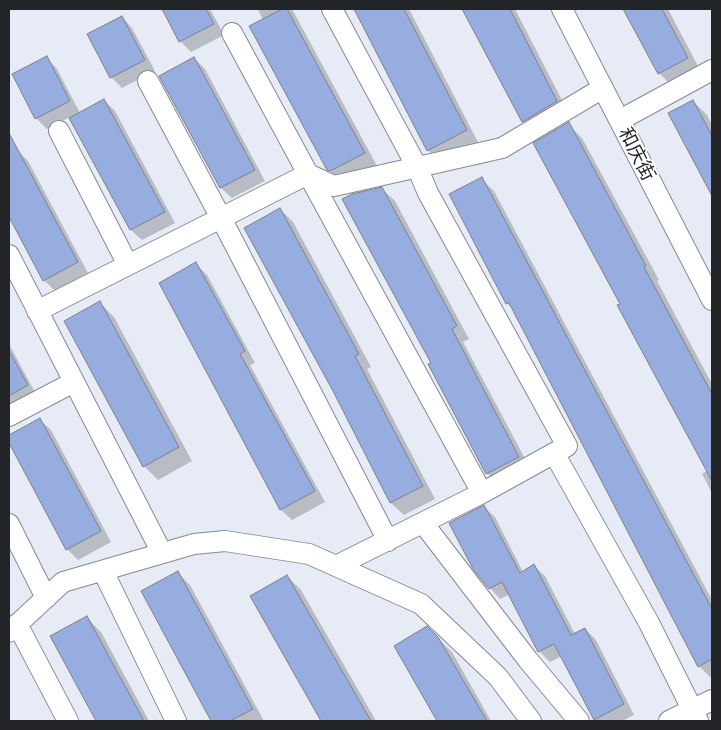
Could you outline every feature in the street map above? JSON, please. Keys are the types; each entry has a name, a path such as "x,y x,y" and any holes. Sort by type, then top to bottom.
{"street":[{"path":"332,9 417,167 428,193 567,446 482,493 336,566"},
{"name":"和庆街","path":"562,9 712,300"},
{"path":"232,33 482,493"},
{"path":"620,120 712,70"},
{"path":"148,81 388,541"},
{"path":"308,174 334,186 502,148 603,88"},
{"path":"59,131 128,265"},
{"path":"37,311 308,174"},
{"path":"9,255 162,553"},
{"path":"9,416 74,382"},
{"path":"554,453 649,623 696,716"},
{"path":"423,523 528,660 579,721"},
{"path":"9,524 46,598"},
{"path":"68,721 13,628 63,582 194,544 225,541 309,554 421,604 498,678 531,721"},
{"path":"102,570 176,721"},
{"path":"669,721 696,716 712,700"}],"building":[{"path":"162,9 206,9 214,24 179,42"},
{"path":"282,9 287,9 365,153 330,171 327,170 249,26"},
{"path":"354,9 404,9 467,130 427,151"},
{"path":"462,9 510,9 557,101 522,122"},
{"path":"623,9 662,9 688,58 658,74"},
{"path":"122,16 145,60 110,78 87,34"},
{"path":"47,56 70,101 35,119 12,74"},
{"path":"194,57 255,170 220,188 159,76"},
{"path":"104,99 165,212 130,230 69,118"},
{"path":"693,100 712,136 712,196 668,113"},
{"path":"569,122 712,394 712,481 617,305 620,304 533,143"},
{"path":"9,133 78,262 43,281 9,217"},
{"path":"482,177 712,609 712,659 698,667 509,303 506,304 449,194"},
{"path":"382,187 457,326 452,329 519,457 486,474 428,364 431,363 342,199 352,194"},
{"path":"280,208 359,354 355,356 423,486 390,503 334,393 244,228"},
{"path":"196,262 245,351 240,354 315,491 280,510 159,283"},
{"path":"100,301 179,447 143,467 64,321"},
{"path":"9,351 28,385 9,396"},
{"path":"40,418 101,531 66,550 9,443 9,435"},
{"path":"484,505 520,573 534,564 571,635 585,628 624,704 594,720 554,644 538,652 502,582 489,589 473,569 449,523"},
{"path":"178,571 253,709 230,721 211,721 141,591"},
{"path":"287,575 371,721 321,721 250,596"},
{"path":"87,616 144,721 96,721 50,636"},
{"path":"427,626 438,637 487,721 437,721 394,646"}]}
